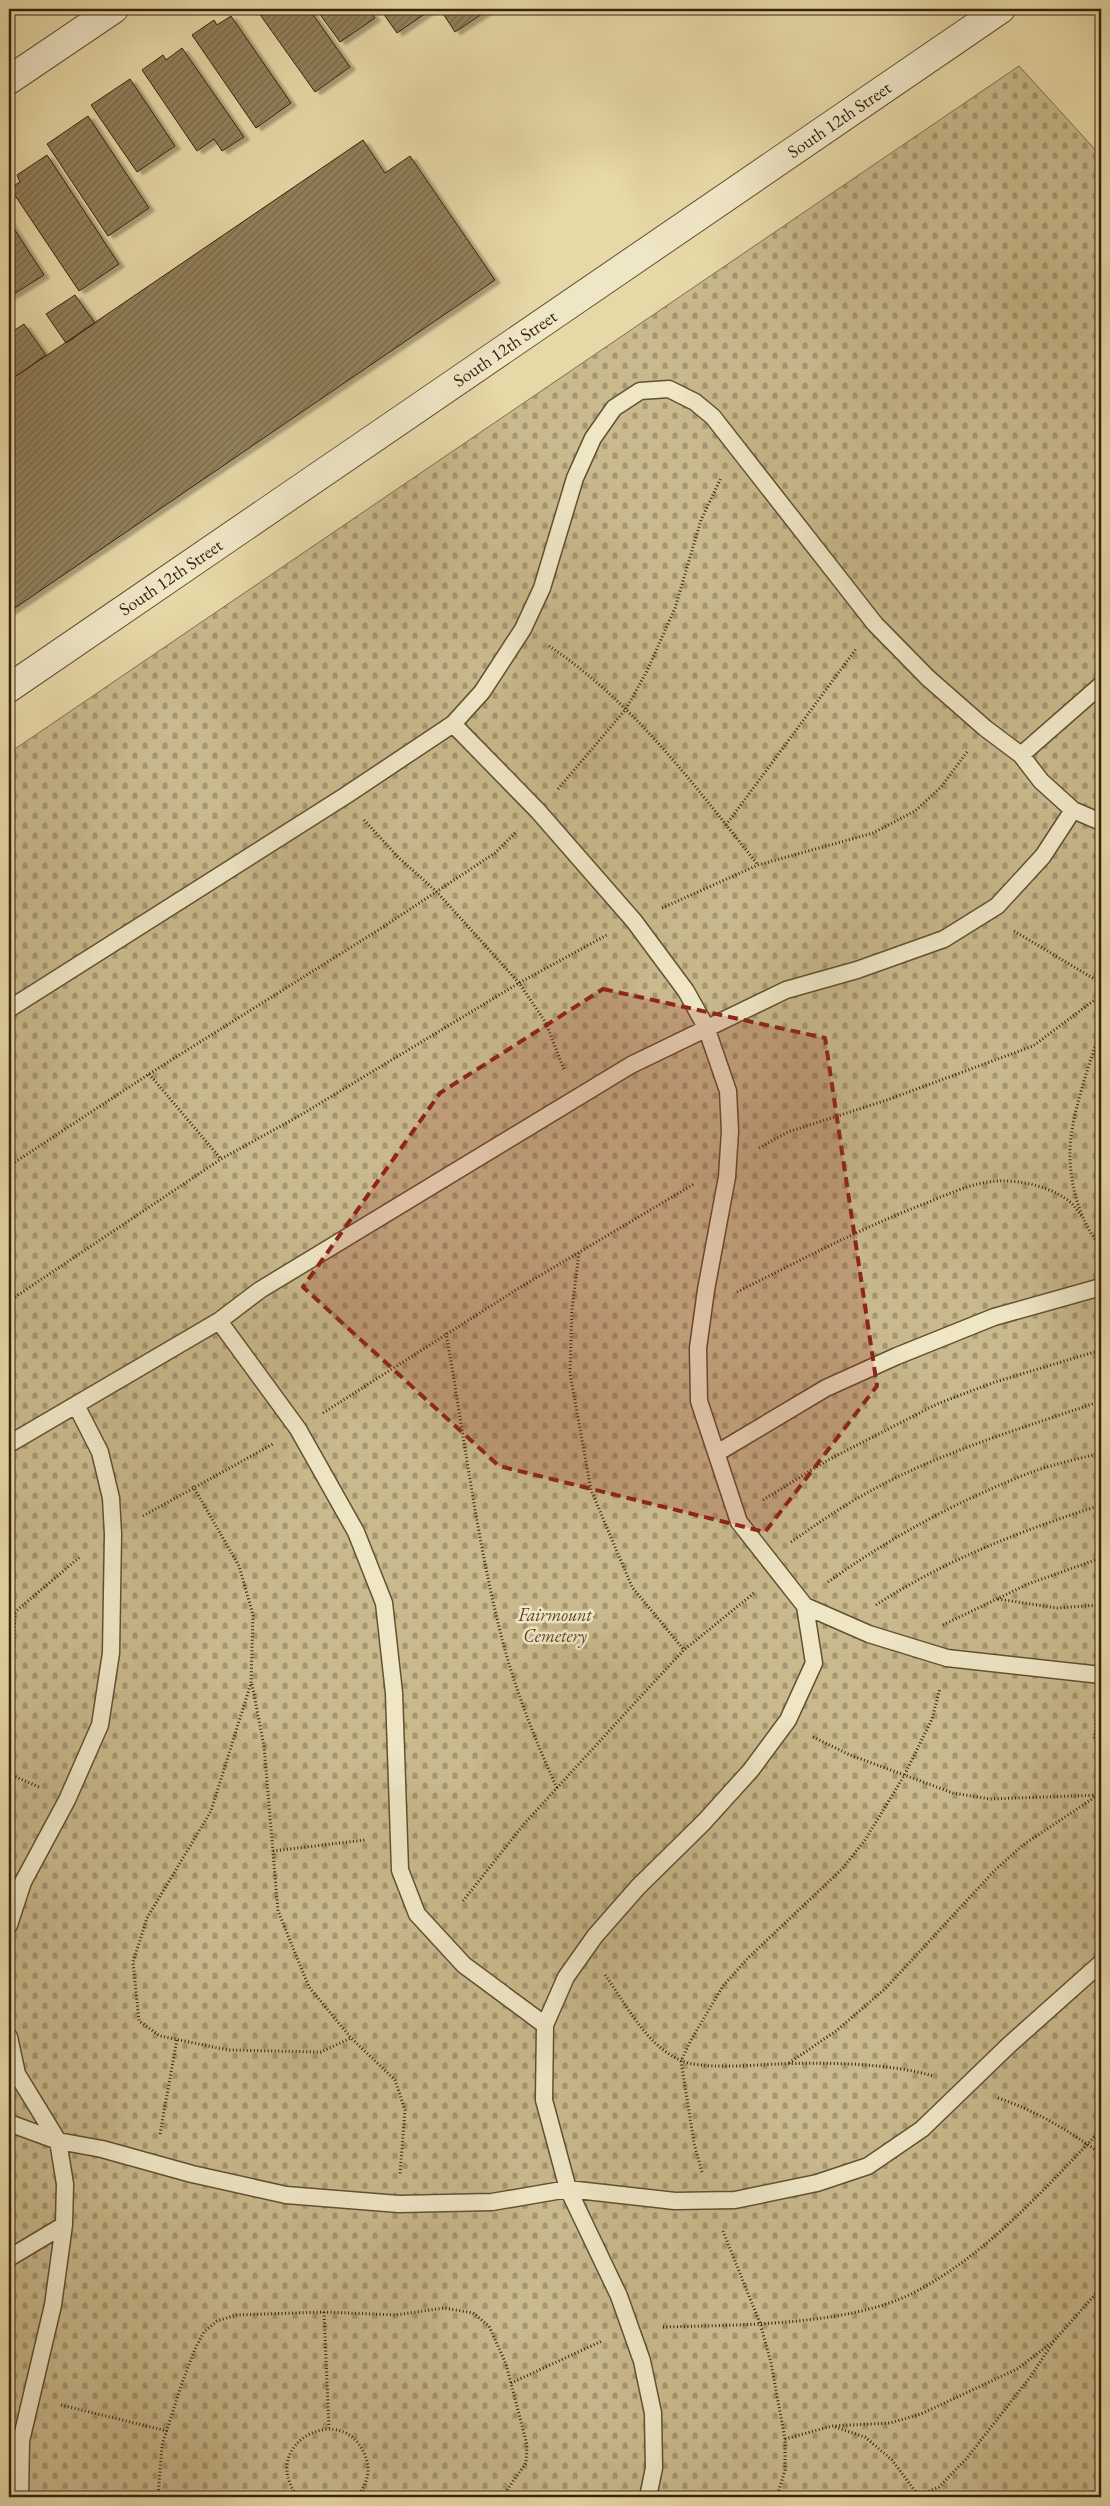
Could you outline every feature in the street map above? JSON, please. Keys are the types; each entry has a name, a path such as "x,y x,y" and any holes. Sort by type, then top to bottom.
{"street":[{"path":"9,80 114,9"},
{"name":"South 12th Street","path":"9,688 1001,9"}],"lane":[{"path":"9,1009 345,796 453,724 482,692 523,629 542,588 575,478 594,438 614,408 640,391 669,388 695,402 713,417 741,450 875,624 928,678 985,728 1021,754 1042,781 1073,810 1101,822"},
{"path":"1021,754 1101,685"},
{"path":"453,724 538,811 634,921 686,991 706,1027 728,1091 730,1131 728,1164 698,1348 699,1401 739,1522 805,1606 869,1634 947,1658 1100,1675"},
{"path":"9,1444 220,1321 260,1290 631,1065 706,1027 786,990 857,970 944,939 997,906 1043,856 1073,810"},
{"path":"717,1454 826,1388 897,1356 994,1317 1101,1287"},
{"path":"220,1321 298,1429 356,1532 384,1603 394,1693 400,1870 418,1914 464,1965 545,2025"},
{"path":"9,1925 23,1882 67,1800 100,1725 111,1652 113,1534 111,1498 100,1452 76,1405"},
{"path":"648,2497 654,2468 653,2413 642,2361 618,2296 568,2189 544,2100 545,2025 566,1977 595,1936 638,1886 704,1822 746,1776 788,1720 814,1663 805,1606"},
{"path":"9,2123 58,2141 102,2149 155,2164 286,2195 398,2204 492,2202 568,2189 675,2201 735,2200 817,2183 868,2166 922,2129 966,2086 1098,1970"},
{"path":"9,2037 17,2074 58,2141 65,2184 64,2225 53,2305 21,2441 20,2497"},
{"path":"9,2258 64,2225"},
{"path":"9,2472 16,2497"}],"path":[{"path":"9,1166 148,1074 380,929 496,853 583,762 626,710 647,671 675,608 701,520 718,483 741,450"},
{"path":"726,825 875,624"},
{"path":"523,629 570,660 626,710 694,785 758,865"},
{"path":"9,1301 221,1159 299,1116 519,983 634,921 758,865 873,833 915,811 941,787 985,728"},
{"path":"345,796 399,858 436,891 519,983 546,1023 576,1098"},
{"path":"1011,930 1101,984"},
{"path":"9,1617 64,1569 113,1534 193,1486 224,1471 298,1429 446,1333 728,1164 788,1132 887,1100 1032,1046 1101,995"},
{"path":"1082,1217 1074,1186 1070,1153 1087,1074 1101,1027"},
{"path":"148,1074 221,1159"},
{"path":"703,1309 831,1244 909,1209 969,1187 998,1181 1024,1183 1050,1191 1070,1202 1101,1246"},
{"path":"579,1253 572,1309 570,1374 591,1490 632,1587 684,1650"},
{"path":"446,1333 484,1558 502,1638 544,1760 557,1788"},
{"path":"759,1503 828,1460 937,1404 995,1382 1061,1364 1101,1350"},
{"path":"783,1547 858,1498 910,1472 1002,1435 1101,1401"},
{"path":"826,1583 868,1552 972,1498 1033,1472 1101,1453"},
{"path":"193,1486 239,1566 253,1615 252,1683 264,1746 278,1912 308,1987 351,2038 395,2080 404,2110 398,2204"},
{"path":"870,1609 906,1585 953,1562 1030,1529 1101,1505"},
{"path":"935,1630 1028,1584 1101,1558"},
{"path":"463,1901 524,1824 684,1650 754,1593"},
{"path":"997,1598 1057,1608 1101,1604"},
{"path":"9,1672 13,1664 15,1611"},
{"path":"703,2178 694,2143 681,2061 707,2011 723,1986 748,1958 842,1869 865,1840 904,1776 932,1719 947,1658"},
{"path":"1100,1675 1095,1738 1101,1762"},
{"path":"252,1683 211,1811 147,1918 133,1962 140,2021 160,2036 228,2050 321,2052 351,2038"},
{"path":"809,1735 850,1755 953,1793 990,1799 1094,1797 1101,1795"},
{"path":"789,2064 836,2031 885,1989 983,1882 1023,1845 1094,1797"},
{"path":"273,1851 365,1840"},
{"path":"599,1967 644,2030 665,2051 681,2061 718,2065 851,2065 918,2071 1027,2108 1056,2123 1101,2154"},
{"path":"155,2164 177,2039"},
{"path":"511,2383 630,2328 760,2323 832,2317 880,2306 912,2294 944,2275 980,2249 1023,2211 1101,2130"},
{"path":"720,2225 760,2323 771,2363 785,2439 785,2470 777,2497"},
{"path":"832,2426 865,2438 892,2460 917,2496 939,2487 967,2458 1031,2376 1054,2341 1101,2288"},
{"path":"158,2497 162,2445 194,2349 204,2332 217,2321 236,2315 324,2312 396,2315 444,2308 473,2313 489,2326 506,2364 526,2445 526,2463 502,2497"},
{"path":"324,2312 329,2428"},
{"path":"785,2439 832,2426 890,2423 921,2414 1017,2368 1054,2341"},
{"path":"32,2398 167,2431"},
{"path":"298,2497 288,2479 286,2467 289,2454 305,2436 317,2430 329,2428 355,2439 364,2450 368,2464 368,2478 363,2490 357,2497"},
{"path":"363,2490 376,2497"}],"highlighted area":[{"path":"603,989 825,1038 877,1386 765,1532 499,1466 303,1287 440,1093"}],"green space":[{"name":"Fairmount Cemetery","path":"1019,66 1101,156 1101,2497 9,2497 9,753"}],"building":[{"path":"256,9 309,9 350,67 315,92"},
{"path":"316,9 369,9 375,18 340,42"},
{"path":"380,9 432,9 397,33"},
{"path":"440,9 487,9 488,10 455,32"},
{"path":"231,16 291,103 256,128 192,35 214,20 217,25"},
{"path":"182,48 244,137 222,151 214,139 197,151 142,70 163,55 166,60"},
{"path":"130,79 175,146 137,172 91,105"},
{"path":"88,116 149,208 108,236 47,144"},
{"path":"363,140 385,173 410,156 495,280 9,612 9,381"},
{"path":"47,155 119,264 79,291 10,188 20,182 17,175"},
{"path":"9,221 44,275 9,297"},
{"path":"75,295 95,323 66,343 46,314"},
{"path":"24,324 46,355 9,381 9,334"}]}
